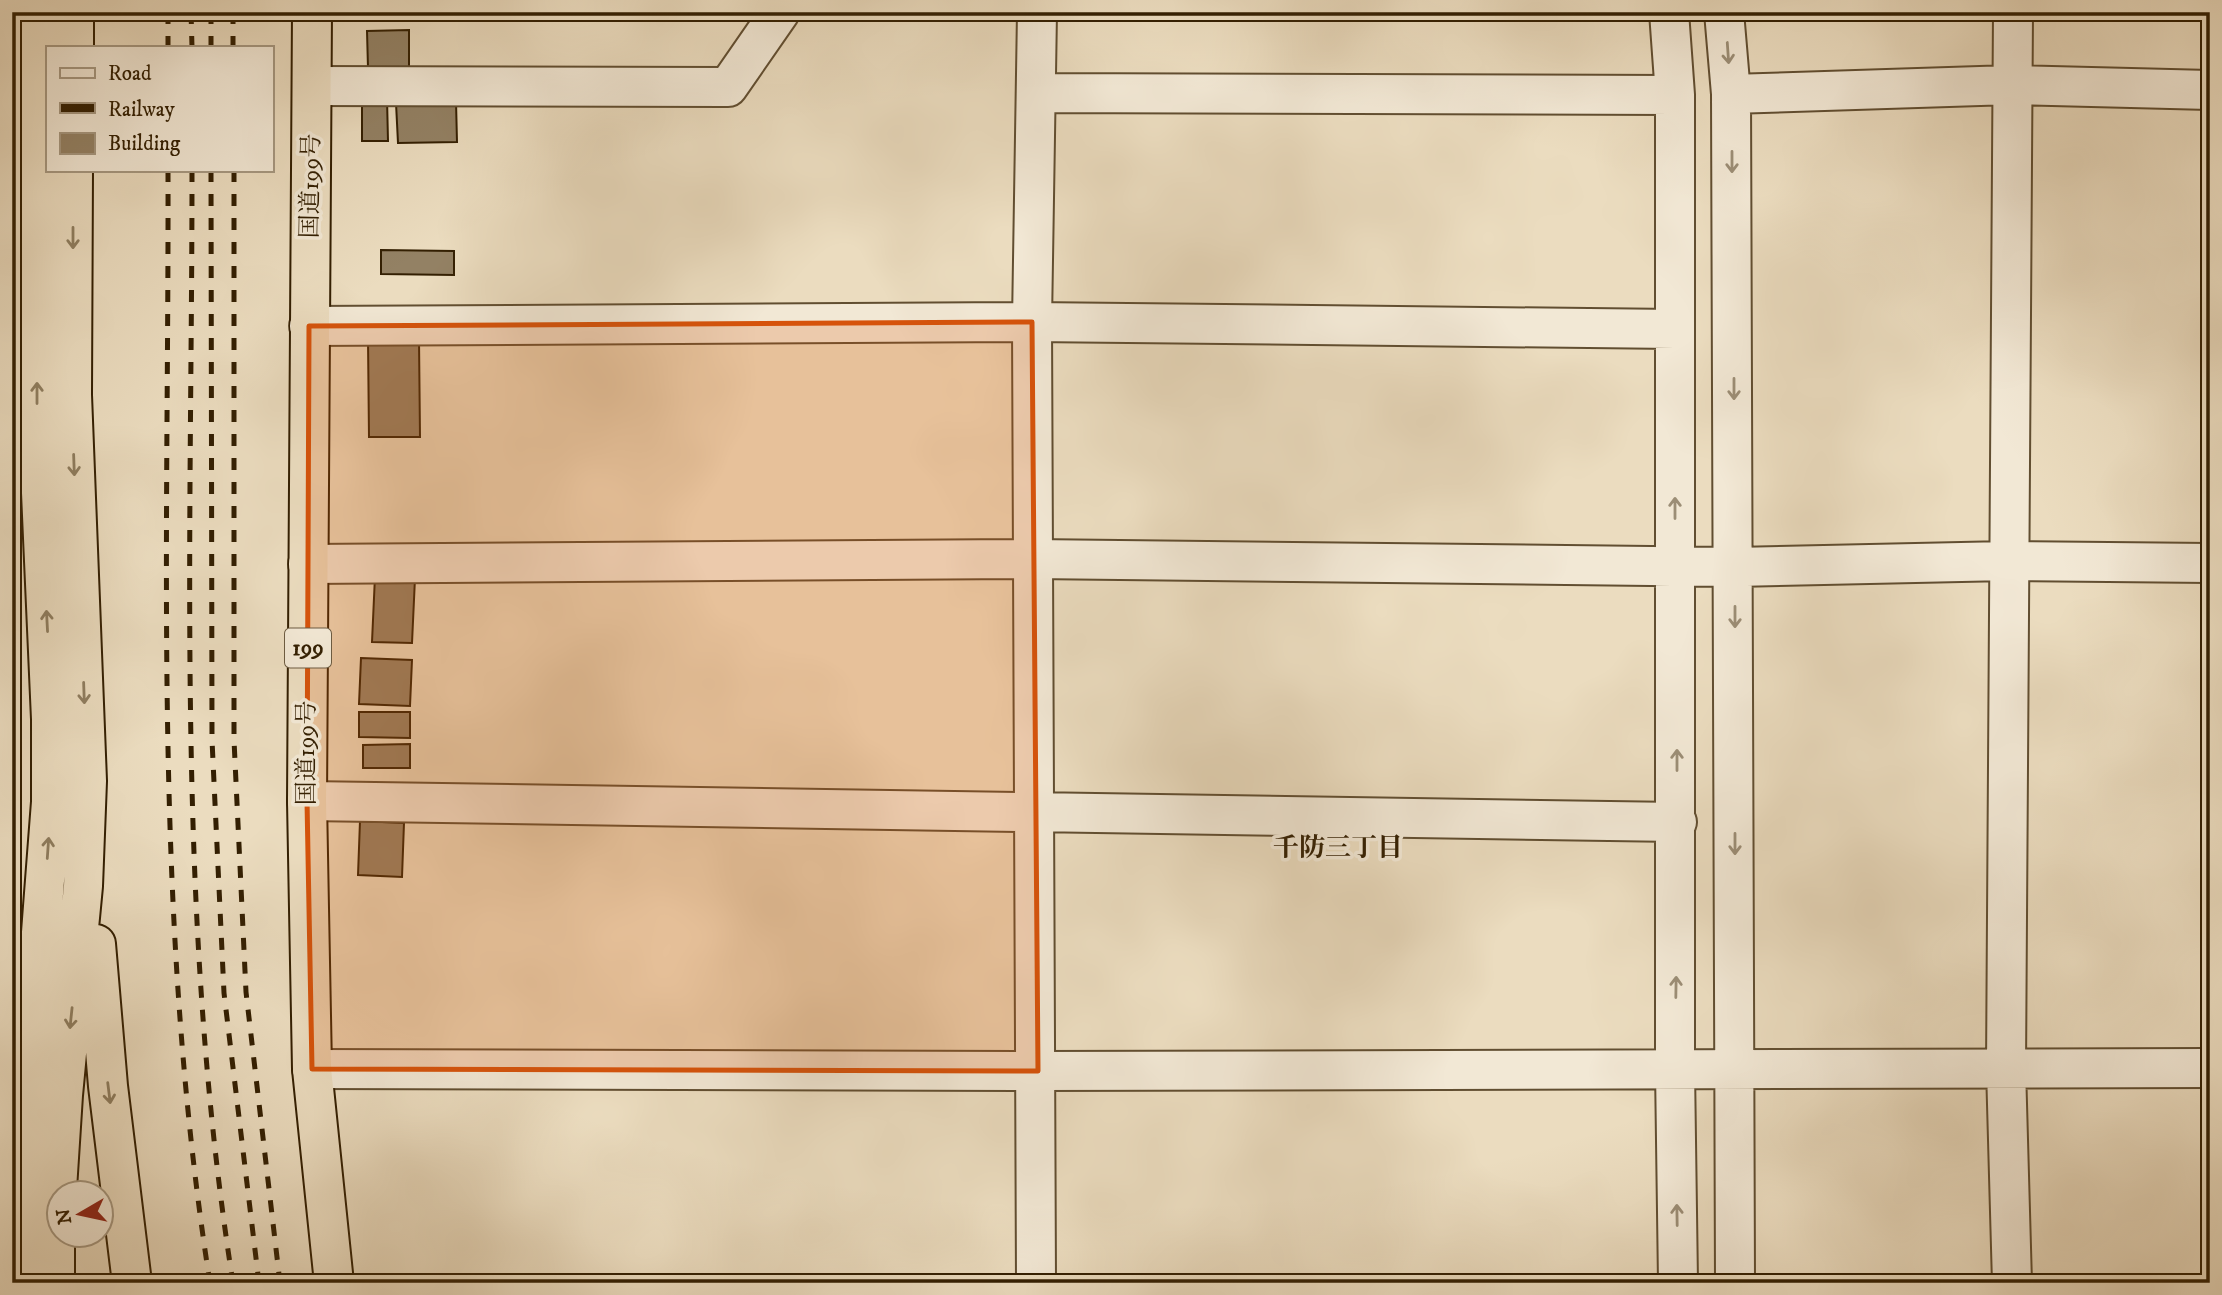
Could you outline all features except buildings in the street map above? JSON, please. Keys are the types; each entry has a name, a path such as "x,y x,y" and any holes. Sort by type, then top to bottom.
{"highway":[{"path":"21,1283 21,1194 51,802 51,719 37,401 40,12"},
{"path":"74,12 74,46"},
{"name":"国道199号","path":"312,12 307,801 313,1069 334,1283"},
{"path":"73,172 72,396 87,781 108,1086 132,1283"},
{"path":"55,1283 55,1220 62,1095 83,886 87,781"},
{"path":"12,1065 46,888"}],"street":[{"path":"312,86 728,87 780,12"},
{"path":"1036,1283 1038,1071 1032,322 1037,12"},
{"path":"1669,12 1675,95 1675,1069 1678,1283"},
{"path":"1724,12 1731,94 1735,567 1735,1283"},
{"path":"2012,1283 2006,1068 2007,561 2013,12"},
{"path":"1731,94 2011,85 2210,90"},
{"path":"1036,93 1675,95"},
{"path":"309,326 1032,322 1675,329"},
{"path":"308,564 1033,559 1735,567 2007,561 2210,563"},
{"path":"307,801 1677,822"},
{"path":"313,1069 1038,1071 2210,1068"}],"highlighted area":[{"path":"1032,322 1038,1071 312,1069 307,801 309,326"}],"railway":[{"path":"168,12 168,46"},
{"path":"191,12 192,46"},
{"path":"211,12 211,46"},
{"path":"233,12 233,46"},
{"path":"168,172 166,588 171,867 179,1006 192,1145 210,1283"},
{"path":"192,172 190,588 195,867 202,1006 215,1145 233,1283"},
{"path":"211,172 212,740 224,993 259,1283"},
{"path":"234,172 234,740 246,992 280,1283"}],"district":[{"name":"千防三丁目","path":"1338,848"}]}
